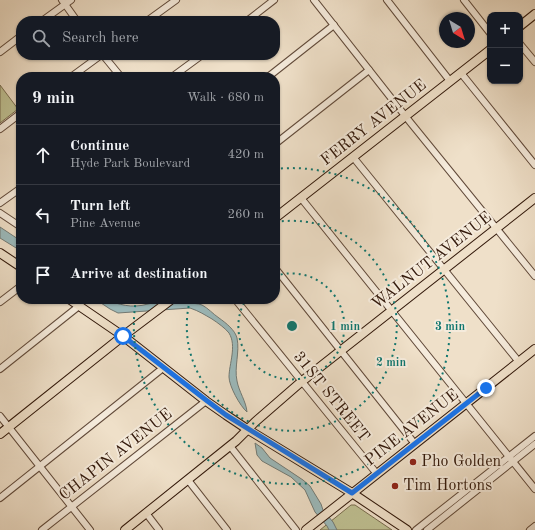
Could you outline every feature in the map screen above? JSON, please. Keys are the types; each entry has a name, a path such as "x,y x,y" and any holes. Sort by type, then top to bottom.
{"main road":[{"path":"523,24 535,14"},
{"name":"FERRY AVENUE","path":"280,214 487,52"},
{"name":"WALNUT AVENUE","path":"125,530 230,446 247,429 301,382 535,198"},
{"path":"0,253 16,264"},
{"path":"76,304 123,336 163,368 247,429 352,493 407,530"},
{"path":"0,434 165,304"},
{"name":"PINE AVENUE","path":"306,530 535,349"}],"street":[{"path":"48,16 63,2 71,0"},
{"path":"154,16 176,0"},
{"path":"253,16 274,0"},
{"path":"314,0 535,276"},
{"path":"387,0 450,81"},
{"path":"464,0 487,29"},
{"path":"63,2 73,16"},
{"path":"274,72 334,25"},
{"path":"0,52 16,40"},
{"path":"523,48 535,62"},
{"path":"78,72 95,60"},
{"path":"106,60 117,72"},
{"path":"179,72 195,60"},
{"path":"280,140 370,70"},
{"path":"461,73 535,165"},
{"path":"0,129 16,117"},
{"path":"353,157 519,362"},
{"path":"0,203 16,192"},
{"path":"301,198 512,458 535,489"},
{"path":"0,213 16,224"},
{"path":"280,274 415,444"},
{"path":"0,302 16,290"},
{"name":"31ST STREET","path":"239,304 377,474"},
{"path":"0,369 79,306"},
{"path":"0,498 163,368"},
{"name":"CHAPIN AVENUE","path":"42,530 206,400"},
{"path":"0,416 90,530"},
{"path":"427,530 512,458 535,436"},
{"path":"416,530 512,458 535,444"},
{"path":"230,446 296,530"},
{"path":"188,480 227,530"},
{"path":"146,513 159,530"},
{"path":"530,530 535,526"}],"green space":[{"path":"0,85 16,106 16,111 0,123"},
{"path":"351,505 355,505 392,530 320,530"}],"water":[{"path":"0,227 16,238 16,248 0,238"},
{"path":"102,304 139,306 148,304 199,304 206,308 227,324 236,335 238,354 236,376 247,412 235,396 229,381 233,349 231,338 226,329 202,313 190,308 118,313"},
{"path":"255,443 262,448 270,458 310,486 323,510 333,522 337,530 329,530 315,512 305,490 291,477 262,461 257,455"}],"place":[{"name":"Pho Golden","path":"413,462"},
{"name":"Tim Hortons","path":"395,486"}],"route":[{"path":"123,336 226,415 352,493 486,388"}]}
